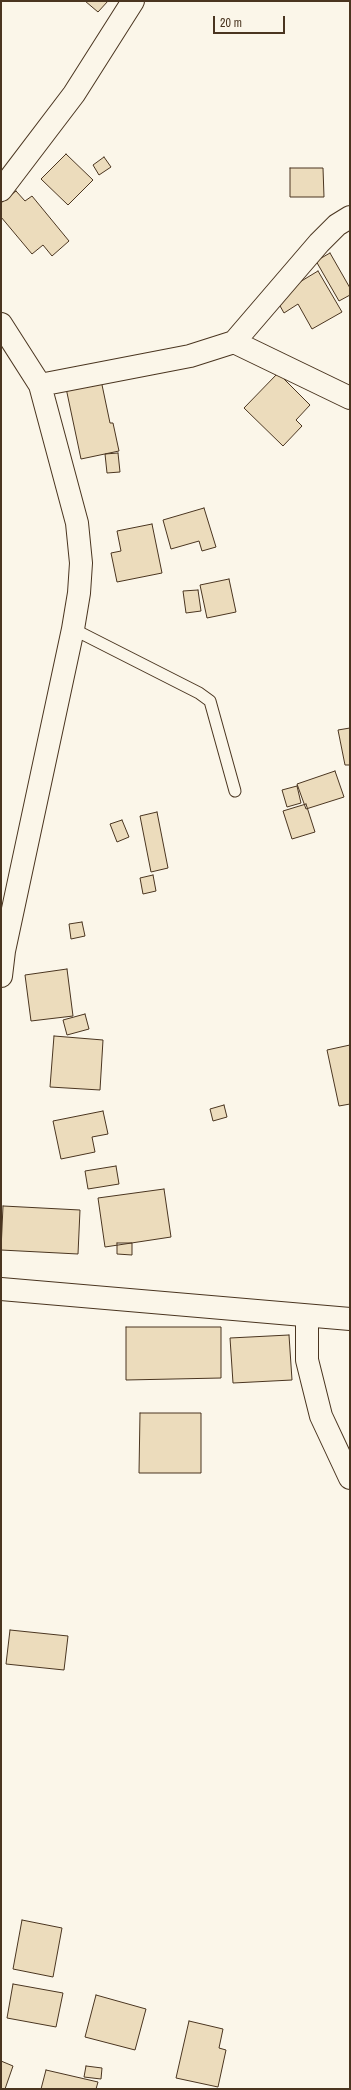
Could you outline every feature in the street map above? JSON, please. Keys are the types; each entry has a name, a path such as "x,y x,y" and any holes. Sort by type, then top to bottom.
{"street":[{"path":"1,190 74,94 133,1"},
{"path":"40,385 190,356 234,342 319,243 337,225 350,217"},
{"path":"1,324 40,385 78,524 81,563 79,593 4,951 1,976"},
{"path":"234,342 350,398"},
{"path":"1,1289 350,1320"},
{"path":"307,1317 308,1360 321,1416 350,1478"}],"lane":[{"path":"72,629 199,693 210,701 235,791"}],"building":[{"path":"85,1 108,1 98,12"},
{"path":"66,154 93,180 68,205 41,179"},
{"path":"104,157 111,167 99,175 93,165"},
{"path":"290,168 323,168 324,197 290,197"},
{"path":"16,191 25,201 32,196 69,241 52,256 43,245 32,254 1,217 1,203"},
{"path":"330,253 350,288 350,295 339,301 316,261"},
{"path":"318,271 342,312 312,329 298,304 284,313 275,297"},
{"path":"278,373 310,405 296,420 302,426 283,446 244,408"},
{"path":"101,380 110,423 113,423 119,451 81,459 66,388"},
{"path":"118,453 120,472 107,473 105,454"},
{"path":"204,508 216,547 202,551 199,541 171,549 163,520"},
{"path":"152,524 162,573 117,582 111,553 121,551 117,531"},
{"path":"229,579 236,612 207,618 200,585"},
{"path":"198,590 201,611 186,613 183,591"},
{"path":"350,728 350,765 345,765 338,730"},
{"path":"335,771 344,797 306,809 297,784"},
{"path":"297,786 301,803 287,807 282,790"},
{"path":"306,804 315,832 292,839 283,811"},
{"path":"157,812 168,868 151,872 140,816"},
{"path":"122,820 129,837 117,842 110,824"},
{"path":"153,875 156,891 143,894 140,878"},
{"path":"82,922 85,936 71,939 69,924"},
{"path":"67,969 73,1016 31,1021 25,975"},
{"path":"85,1014 89,1029 67,1035 63,1020"},
{"path":"54,1036 103,1040 100,1090 50,1087"},
{"path":"350,1045 350,1104 339,1106 327,1050"},
{"path":"224,1105 227,1117 213,1121 210,1109"},
{"path":"103,1111 108,1134 92,1137 95,1152 61,1159 53,1121"},
{"path":"116,1166 119,1184 88,1189 85,1171"},
{"path":"164,1189 171,1237 105,1247 98,1198"},
{"path":"3,1206 80,1210 78,1254 1,1250"},
{"path":"117,1243 132,1243 132,1255 117,1254"},
{"path":"126,1327 221,1327 221,1378 126,1380"},
{"path":"289,1335 292,1380 233,1383 230,1338"},
{"path":"140,1413 201,1413 201,1473 139,1473"},
{"path":"10,1630 68,1636 64,1670 6,1664"},
{"path":"22,1920 62,1928 53,1977 13,1969"},
{"path":"13,1984 63,1993 56,2027 7,2018"},
{"path":"96,1995 146,2009 135,2050 85,2037"},
{"path":"189,2021 223,2029 219,2048 226,2050 218,2087 176,2078"},
{"path":"1,2061 13,2066 5,2089 1,2089"},
{"path":"86,2066 102,2068 101,2079 84,2077"},
{"path":"46,2070 98,2082 96,2089 41,2089"}]}
